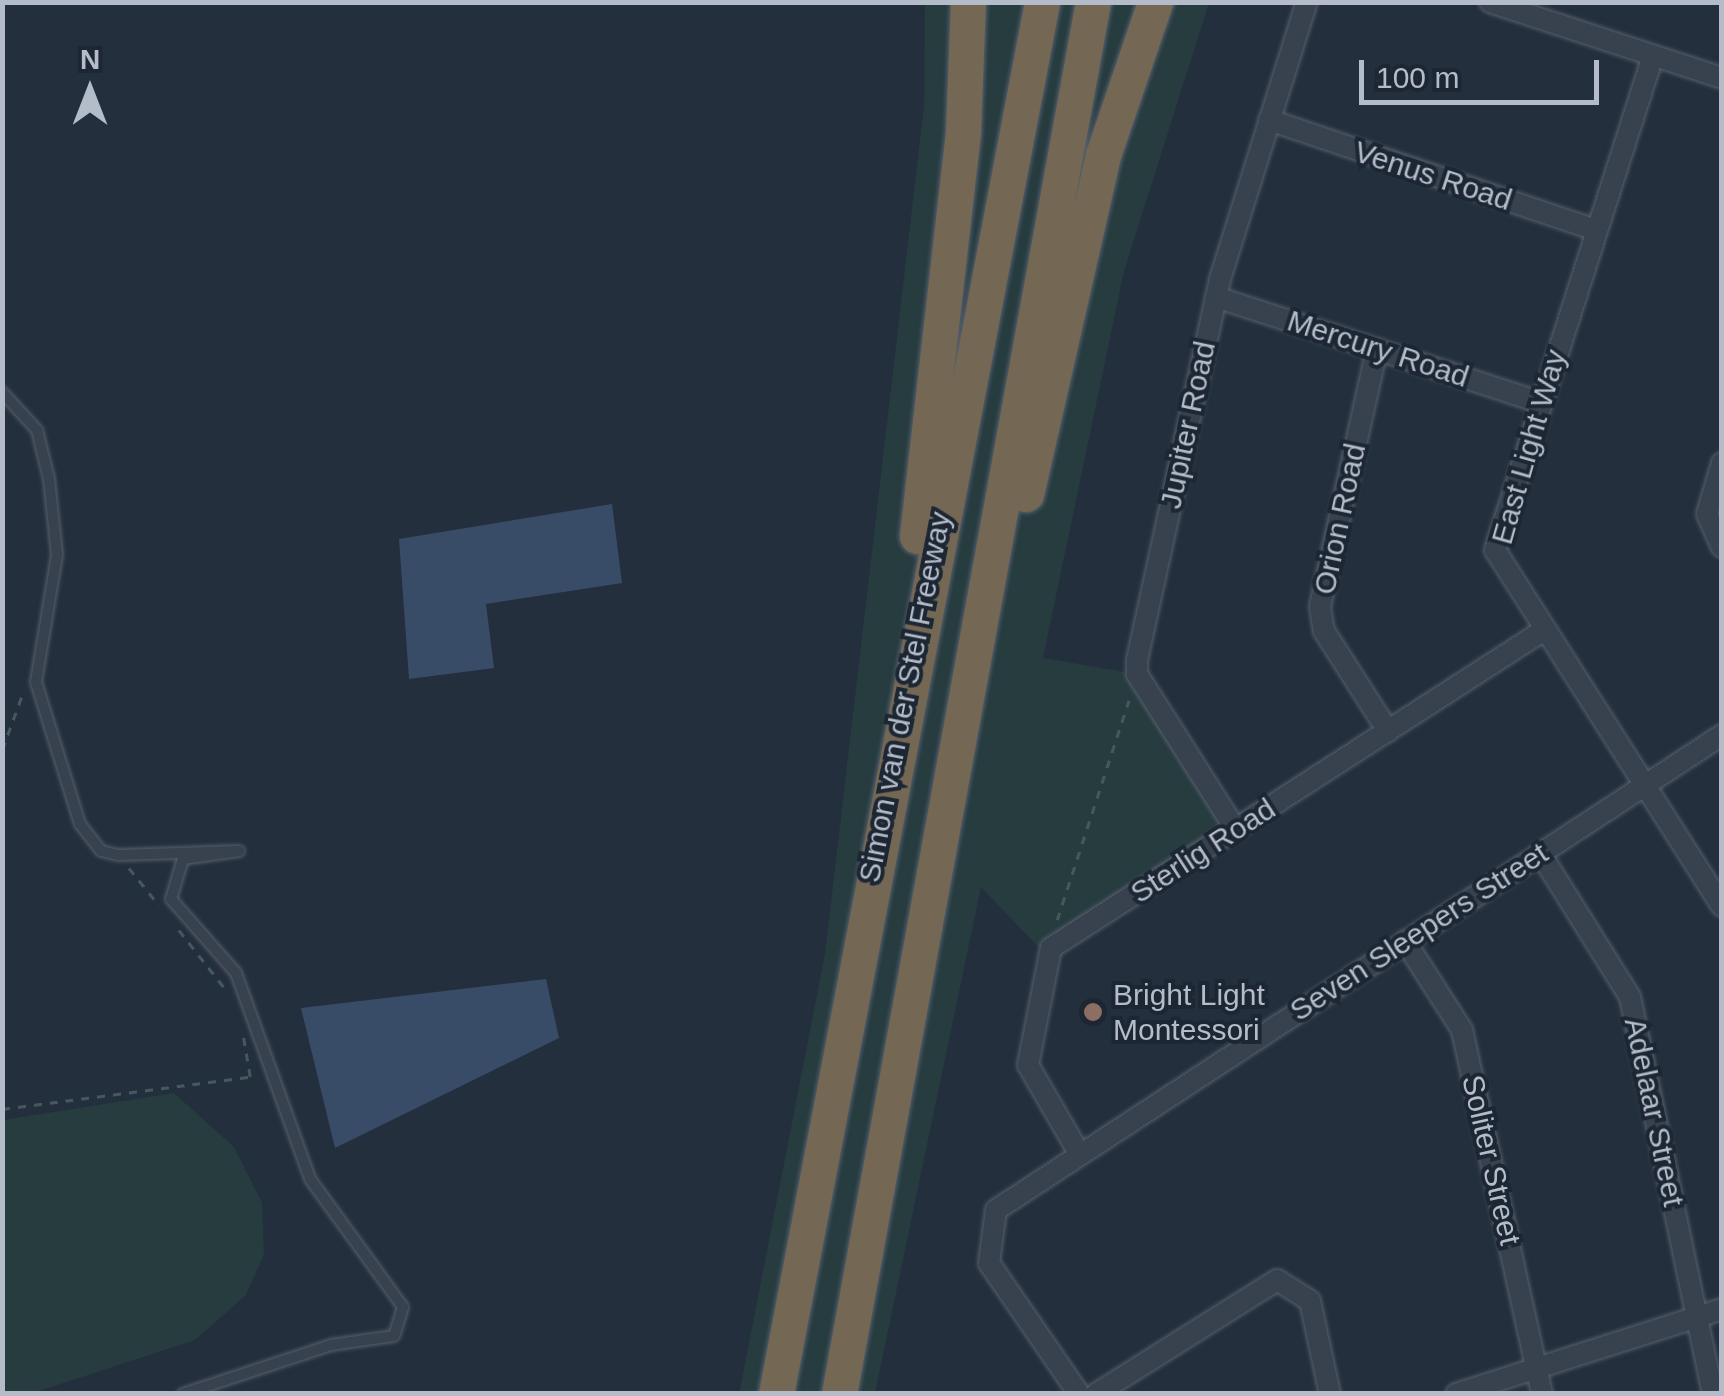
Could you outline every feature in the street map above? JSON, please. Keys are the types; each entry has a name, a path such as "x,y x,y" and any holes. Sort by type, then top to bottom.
{"highway":[{"path":"908,672 968,2"},
{"name":"Simon van der Stel Freeway","path":"776,1394 908,672 1042,2"},
{"name":"Simon van der Stel Freeway","path":"839,1394 1093,2"},
{"path":"963,710 991,634 1103,155 1155,2"}],"street":[{"name":"Jupiter Road","path":"1137,674 1216,297 1307,2"},
{"path":"1490,2 1722,78"},
{"name":"East Light Way","path":"1654,56 1495,550 1541,632 1722,906"},
{"name":"Venus Road","path":"1269,120 1596,230"},
{"name":"Mercury Road","path":"1216,297 1540,402"},
{"name":"Orion Road","path":"1376,349 1321,618 1388,732"},
{"path":"1722,463 1708,514 1722,547"},
{"name":"Sterlig Road","path":"1046,955 1541,632"},
{"path":"1137,674 1236,830"},
{"name":"Seven Sleepers Street","path":"1079,1394 986,1254 996,1210 1722,735"},
{"name":"Adelaar Street","path":"1540,853 1630,997 1713,1394"},
{"name":"Soliter Street","path":"1406,941 1462,1030 1540,1383"},
{"path":"1046,955 1028,1066 1080,1154"},
{"path":"1096,1394 1277,1280 1310,1302 1330,1394"},
{"path":"1456,1394 1540,1383 1722,1309"}],"lane":[{"path":"2,392 37,430 56,523 36,682 80,824 101,850 119,855 239,850 183,859 171,898 236,973 310,1179 403,1307 394,1336 330,1346 183,1394"}],"path":[{"path":"1046,955 1137,674"},
{"path":"2,750 26,684 36,682"},
{"path":"119,855 237,1002"},
{"path":"2,1109 250,1078 240,1021"}],"green space":[{"path":"925,3 1209,3 1124,271 1043,658 1137,674 1236,830 1046,955 981,887 875,1393 739,1394 825,954 924,106"},
{"path":"174,1093 234,1147 262,1203 264,1255 245,1296 195,1340 33,1393 3,1393 3,1120"}],"water":[{"path":"612,504 622,583 486,604 494,668 409,679 399,539"},
{"path":"546,979 559,1038 335,1148 301,1008"}],"place":[{"name":"Bright Light Montessori","path":"1093,1012"}]}
